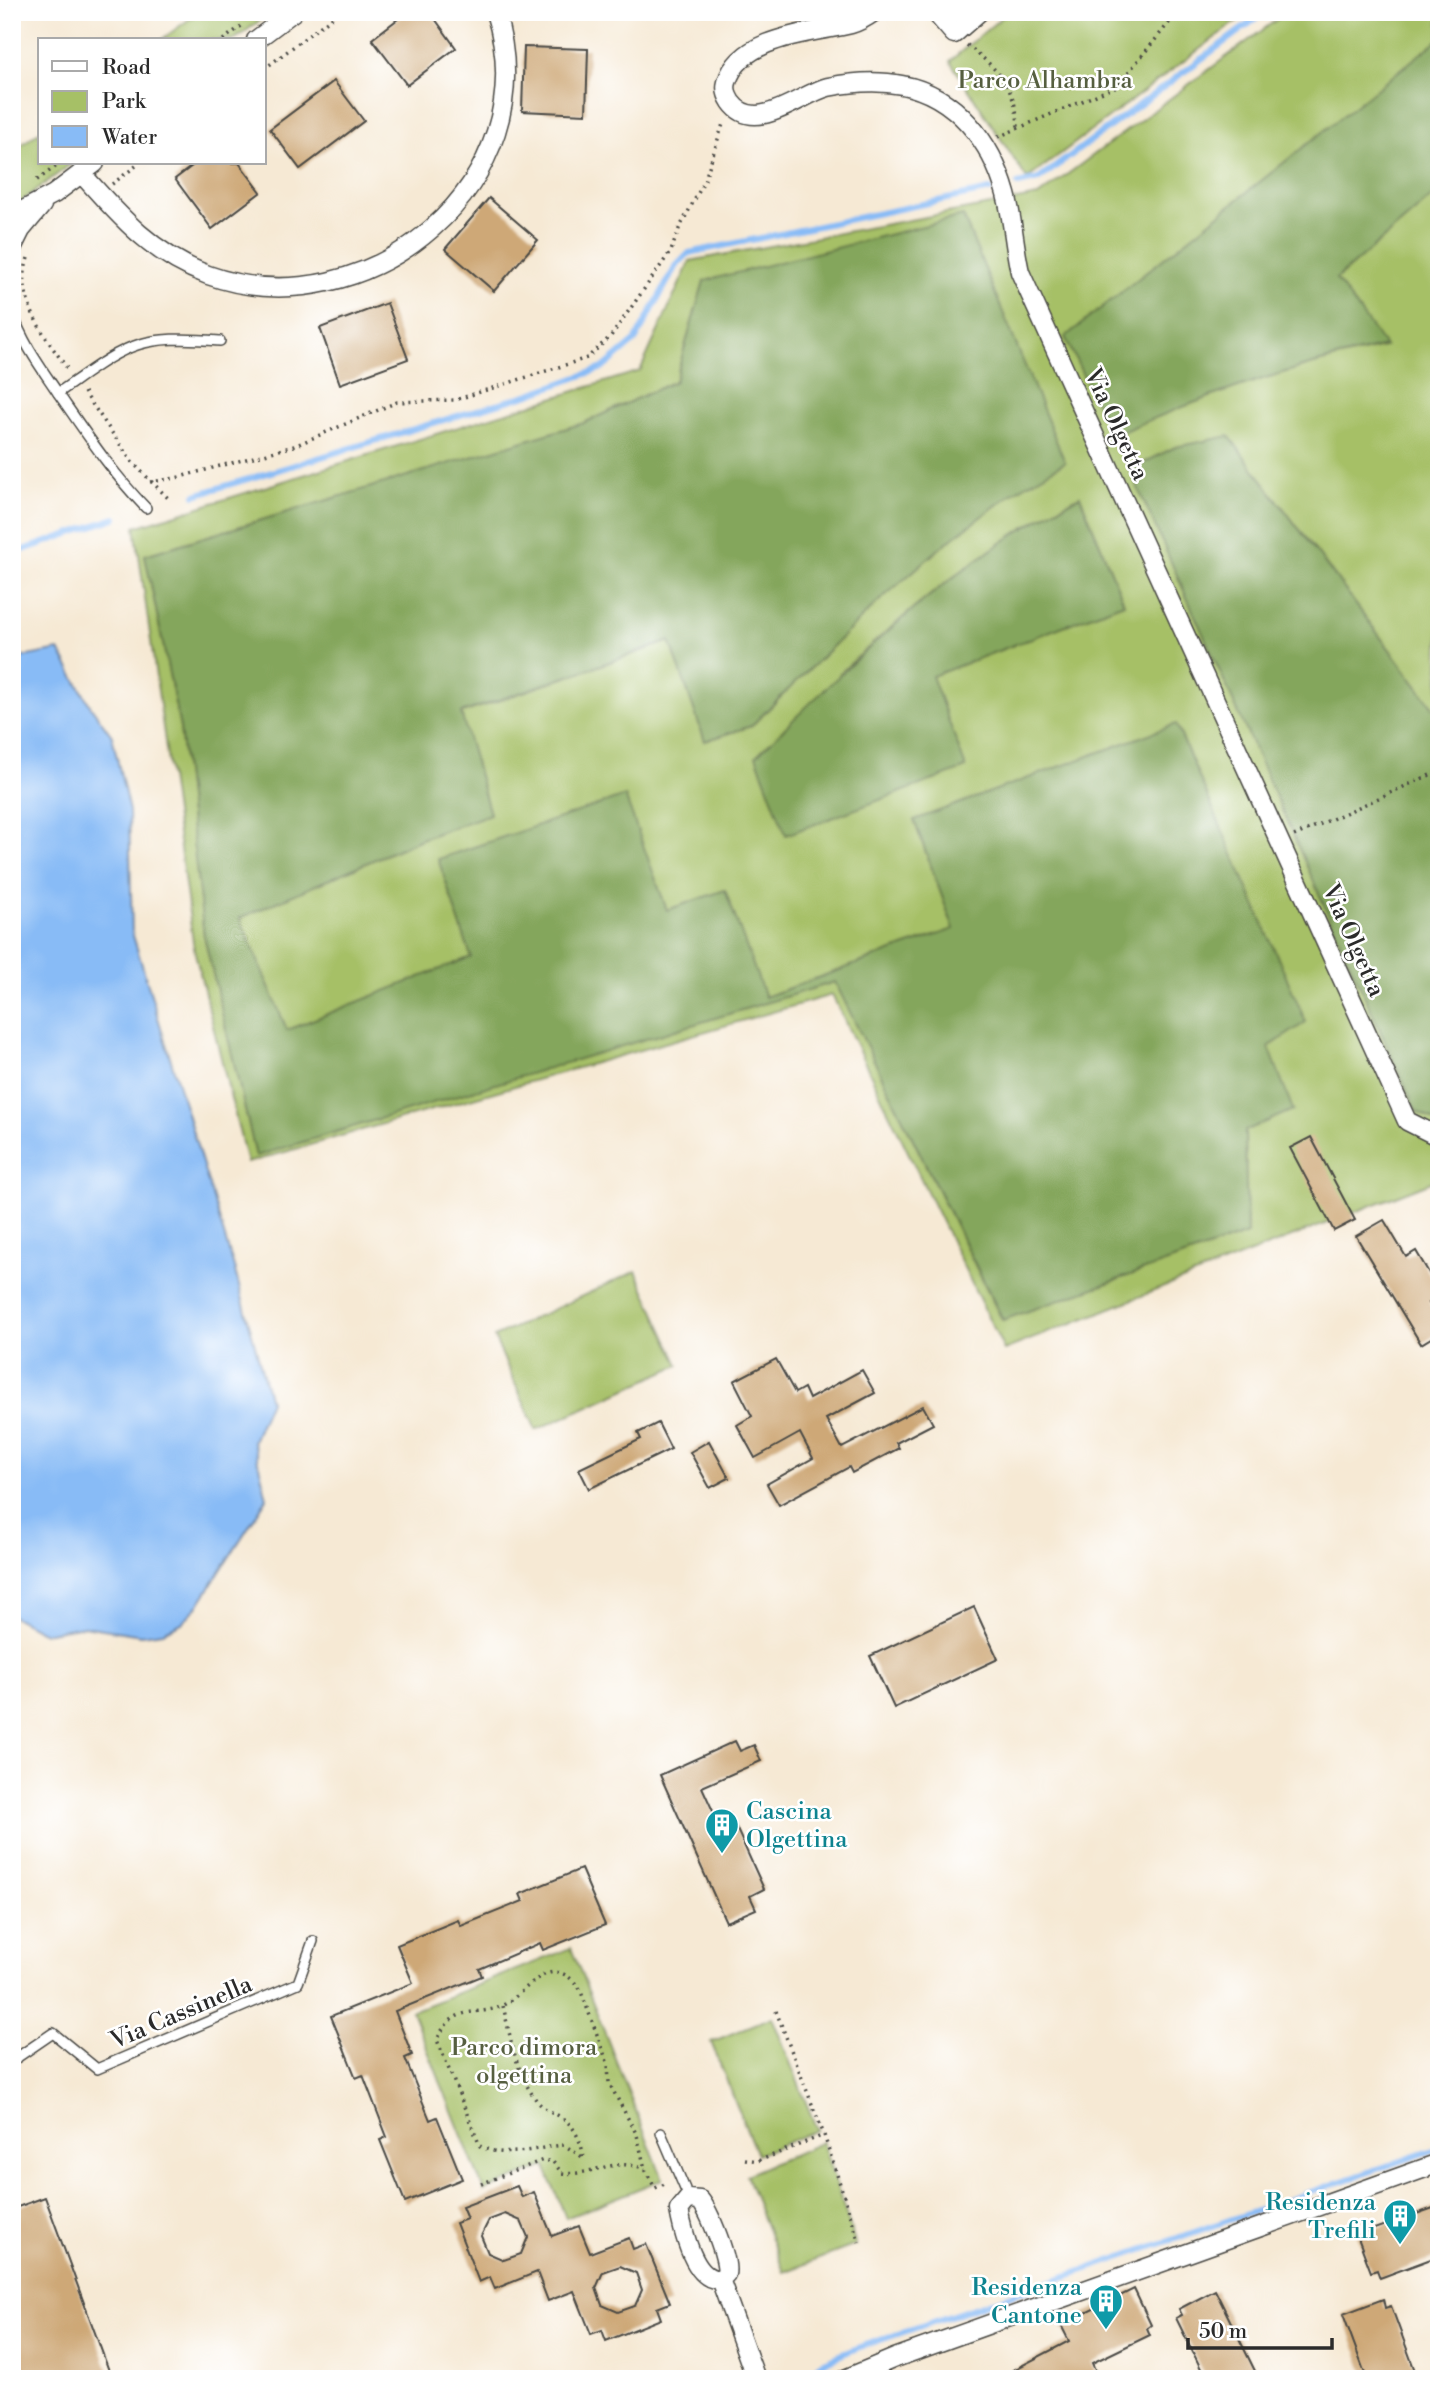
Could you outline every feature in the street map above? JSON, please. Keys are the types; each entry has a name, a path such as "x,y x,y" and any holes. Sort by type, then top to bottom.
{"street":[{"path":"259,38 293,12"},
{"path":"12,248 29,218 54,194 88,168 99,194 131,228 163,253 189,267 225,280 261,286 303,286 336,280 377,266 416,242 446,215 471,184 488,151 499,118 506,82 504,50 495,12"},
{"path":"732,103 726,89 729,77 736,67 755,51 780,38 850,24 874,12"},
{"path":"936,12 954,34 979,12"},
{"name":"Via Olgetta","path":"732,103 756,114 780,110 824,88 850,83 880,82 905,86 951,106 988,148 1007,196 1020,272 1283,842 1407,1121 1439,1137"},
{"path":"12,216 54,194"},
{"path":"845,2379 882,2362 1439,2163"},
{"path":"720,2279 756,2379"}],"lane":[{"path":"12,312 33,356"},
{"path":"12,333 33,356 110,467 146,508"},
{"path":"58,393 115,353 152,339 220,341"},
{"name":"Via Cassinella","path":"12,2061 52,2033 97,2069 298,1983 313,1941"},
{"path":"661,2133 685,2189"}],"path":[{"path":"266,67 339,12"},
{"path":"988,148 996,138 1117,86 1178,12"},
{"path":"954,34 993,64 1009,88 1017,108 1017,128"},
{"path":"269,56 273,62"},
{"path":"150,482 176,478 294,446 397,402 455,400 587,358 611,336 671,251 679,229 705,182 732,103"},
{"path":"99,194 140,164"},
{"path":"32,248 26,278 30,306 40,328 132,462 169,499"},
{"path":"1283,842 1358,805 1439,771"},
{"path":"584,2158 564,2145 540,2151 488,2150 475,2139 437,2040 453,2018 468,2011 503,2006 551,1972 573,1979 603,2050 613,2093 638,2135 645,2169 655,2188 680,2178"},
{"path":"503,2006 518,2065 527,2086 550,2113 567,2120 581,2142 584,2158 590,2168"},
{"path":"776,2011 824,2135 859,2242"},
{"path":"745,2159 758,2161 824,2135"},
{"path":"481,2184 543,2160 553,2162 562,2173 573,2174 614,2163 633,2164 645,2169"}],"green space":[{"path":"199,12 271,12 237,38 164,38"},
{"name":"Parco Alhambra","path":"1008,12 1249,12 1027,179 950,61"},
{"path":"1287,12 1439,12 1439,39 1112,435 1246,384 1384,347 1336,279 1439,191 1439,715 1229,436 1416,1111 1439,1123 1439,1179 1004,1350 832,995 247,1163 194,949 135,527 640,371 690,261 1038,196","holes":["704,281 1065,462 1014,492 947,542 880,600 751,726 705,741 671,641 460,714 490,814 421,839 240,918 287,1030 472,957 439,860 667,910 725,890 764,997 954,929 914,820 1245,1131 1247,1234 1002,1320 835,981 256,1156 204,936 180,728 145,555 584,423 675,381","1080,496 1124,603 932,676 840,673 896,623 954,577 1015,534"]},
{"path":"1439,39 1439,191 1336,279 1385,346 1246,384 1112,436 1065,337"},
{"path":"38,132 38,164 71,164 15,206 12,202 12,152"},
{"path":"963,216 1065,462 1014,492 947,542 880,600 751,726 705,741 670,641 461,713 490,814 421,839 240,918 287,1030 471,957 438,859 625,796 667,910 725,890 765,997 954,929 914,820 1176,724 1306,1022 1269,1047 1293,1110 1245,1131 1247,1234 1003,1320 835,982 256,1156 204,936 180,728 145,555 584,423 675,381 704,281"},
{"path":"1229,436 1439,715 1439,762 1430,766 1439,777 1439,1123 1416,1111 1130,470 1175,447"},
{"path":"1080,496 1124,603 932,676 966,768 786,835 756,756 832,682 909,613 990,550"},
{"path":"636,1271 679,1365 536,1430 494,1337"},
{"name":"Parco dimora olgettina","path":"571,1948 663,2179 566,2218 545,2166 484,2191 412,2011"},
{"path":"772,2017 817,2130 757,2155 711,2042"},
{"path":"822,2142 856,2245 784,2272 746,2175"}],"water":[{"path":"59,650 91,707 112,736 129,811 132,932 235,1271 270,1401 253,1441 267,1498 198,1606 182,1623 163,1632 141,1635 84,1626 44,1633 12,1616 12,659"}],"building":[{"path":"407,12 430,12 456,48 407,85 372,39"},
{"path":"524,47 588,49 586,114 522,111"},
{"path":"334,81 364,121 300,169 270,129"},
{"path":"195,164 240,164 261,192 212,229 175,179"},
{"path":"489,198 538,240 494,291 445,249"},
{"path":"387,303 408,359 340,384 320,328"},
{"path":"1311,1137 1355,1220 1334,1231 1290,1148"},
{"path":"1384,1220 1406,1257 1416,1251 1439,1290 1439,1297 1429,1303 1439,1319 1439,1333 1421,1344 1356,1236"},
{"path":"776,1359 795,1393 804,1388 809,1399 862,1370 875,1393 826,1419 842,1448 923,1406 933,1424 896,1443 899,1448 852,1473 849,1467 779,1505 767,1484 813,1458 800,1433 755,1458 737,1425 752,1416 734,1381"},
{"path":"658,1423 671,1449 589,1489 579,1469 641,1439 638,1433"},
{"path":"709,1441 729,1478 710,1488 690,1452"},
{"path":"974,1607 998,1659 894,1708 870,1656"},
{"name":"Cascina Olgettina","path":"735,1741 740,1751 754,1745 761,1761 702,1787 717,1820 730,1814 764,1889 750,1896 756,1909 726,1922 660,1775"},
{"path":"581,1869 605,1925 543,1950 540,1943 479,1969 482,1976 395,2011 412,2055 405,2058 430,2120 437,2117 462,2179 405,2202 380,2140 387,2137 363,2075 356,2078 331,2016 413,1983 397,1945 458,1920 461,1926 523,1901 520,1894"},
{"path":"517,2186 522,2197 534,2192 552,2236 579,2226 590,2253 629,2238 633,2249 646,2244 670,2303 657,2308 661,2319 606,2341 602,2330 591,2334 574,2291 548,2301 537,2272 495,2289 490,2277 479,2282 456,2223 467,2219 462,2207","holes":["505,2214 521,2221 528,2237 521,2254 504,2260 488,2253 481,2236 489,2220","620,2266 636,2273 642,2290 635,2306 618,2312 602,2305 596,2288 603,2272"]},
{"path":"45,2197 112,2379 12,2379 12,2209"},
{"name":"Residenza Trefili","path":"1439,2206 1439,2256 1380,2278 1377,2270 1371,2272 1357,2235"},
{"name":"Residenza Cantone","path":"1134,2289 1151,2325 1147,2328 1150,2335 1092,2363 1099,2379 996,2379 1069,2341 1061,2325"},
{"path":"1215,2290 1259,2379 1206,2379 1176,2318 1182,2315 1179,2309"},
{"name":"Residenza Trefili","path":"1383,2299 1385,2308 1391,2306 1418,2379 1367,2379 1343,2314"}],"waterway":[{"path":"1018,184 1039,179 1265,12"},
{"path":"195,495 530,394 603,368 635,341 676,266 689,253 990,190"},
{"path":"12,554 115,518"},
{"path":"809,2379 821,2363 857,2348 1439,2148"}],"place":[{"name":"Cascina Olgettina","path":"722,1855"},
{"name":"Residenza Trefili","path":"1400,2246"},
{"name":"Residenza Cantone","path":"1106,2331"}]}
